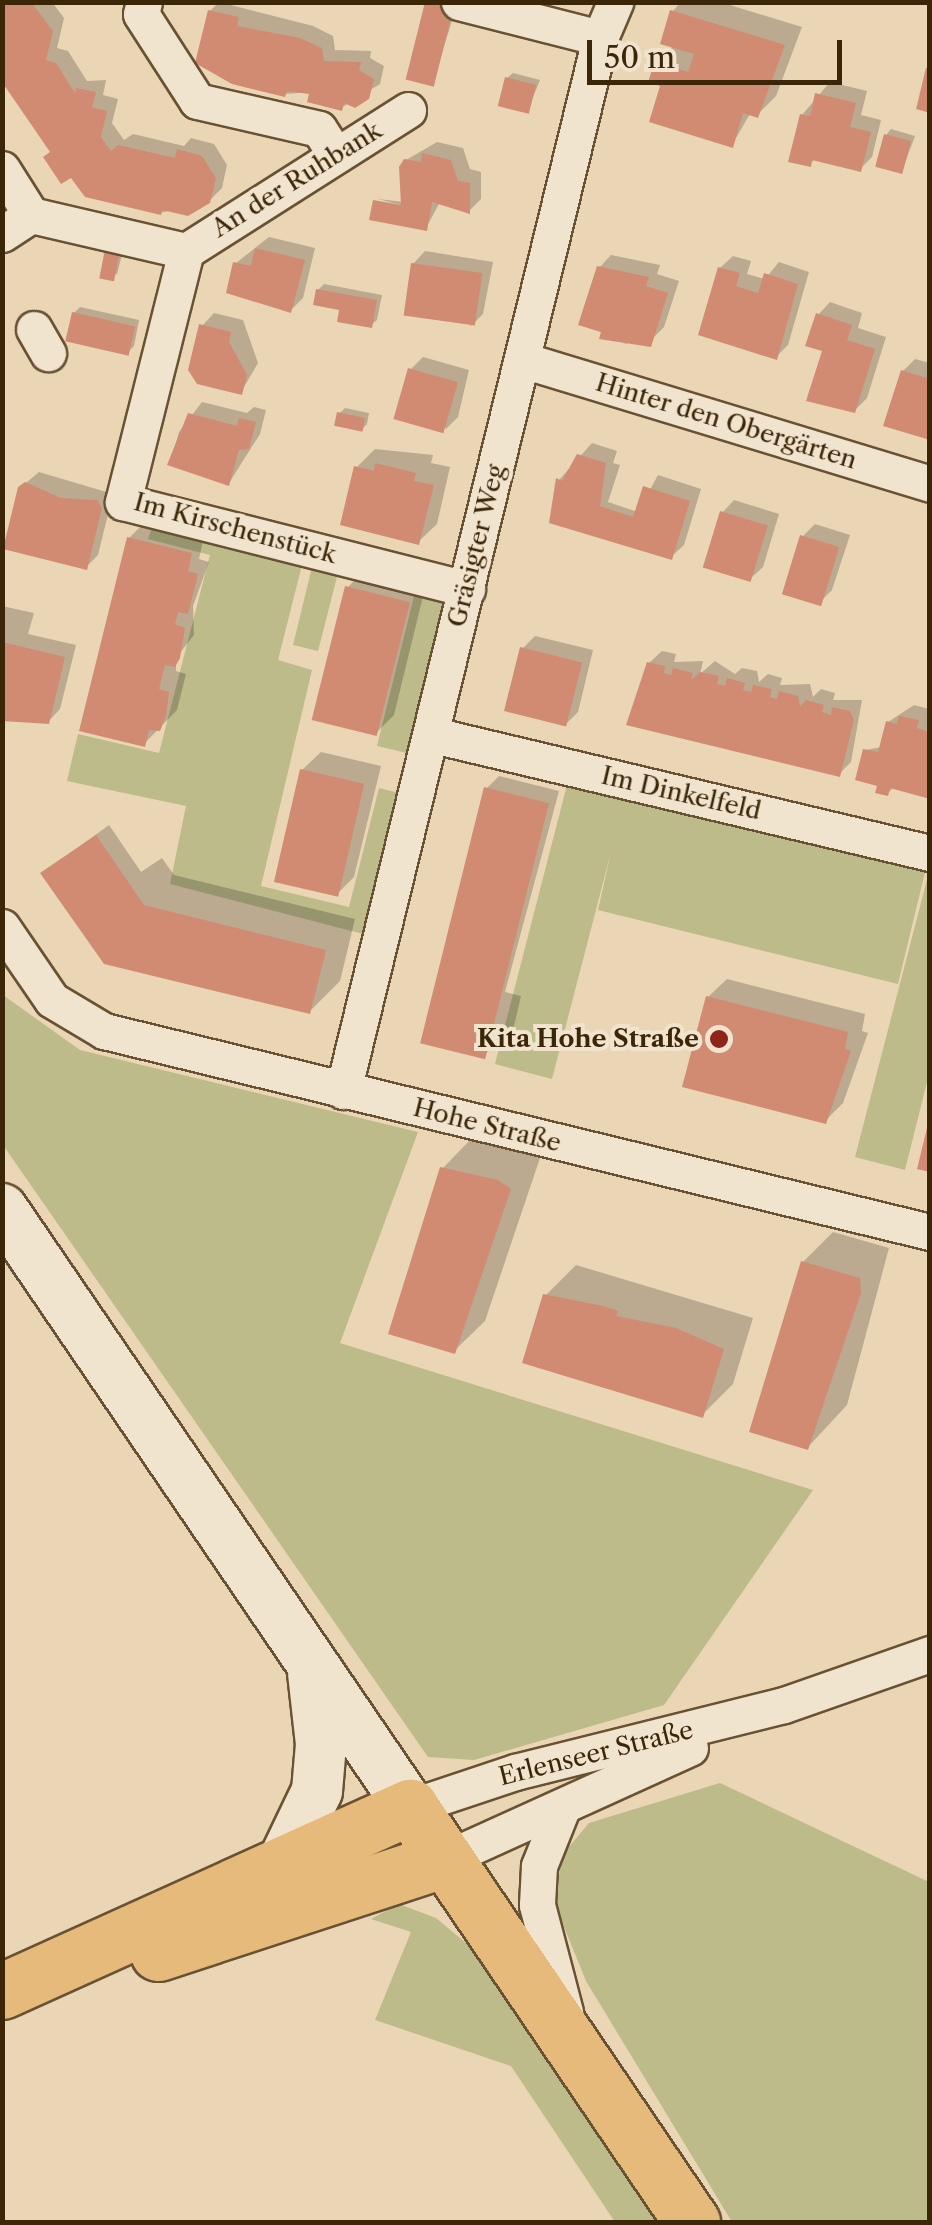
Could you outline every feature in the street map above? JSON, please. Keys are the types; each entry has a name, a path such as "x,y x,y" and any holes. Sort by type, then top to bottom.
{"main road":[{"path":"2,1209 692,2222"},
{"path":"282,1864 317,1791 321,1744 312,1663"},
{"path":"2,1991 410,1807"},
{"path":"2,2004 445,1859"}],"street":[{"path":"144,2 140,14 196,101 319,130 336,155"},
{"path":"459,2 600,38"},
{"name":"Gräsigter Weg","path":"343,1091 433,735 600,38 615,2"},
{"name":"An der Ruhbank","path":"17,225 186,251 408,110"},
{"path":"2,170 17,225"},
{"name":"An der Ruhbank","path":"154,379 186,251"},
{"name":"Hinter den Obergärten","path":"523,360 930,484"},
{"name":"Im Kirschenstück","path":"154,379 124,502 466,589"},
{"name":"Im Dinkelfeld","path":"433,735 930,853"},
{"name":"Hohe Straße","path":"2,927 52,1000 104,1031 930,1232"},
{"name":"Erlenseer Straße","path":"445,1859 784,1706 930,1654"},
{"name":"Erlenseer Straße","path":"410,1807 515,1772 784,1706"},
{"path":"563,1806 540,1866 537,1905 578,2051"}],"shaded area":[{"path":"155,518 304,557 278,660 312,670 261,886 349,907 379,788 403,794 367,935 170,884 186,806 67,781 78,734 159,753 210,555 148,539"},
{"path":"315,555 452,589 411,754 377,746 414,596 337,577 318,651 293,645"},
{"path":"567,785 926,868 898,984 598,910 611,852 552,1079 495,1064"},
{"path":"929,872 929,1074 905,1170 855,1157"},
{"path":"3,995 80,1050 418,1132 340,1343 813,1490 664,1705 474,1760 428,1757 3,1145"},
{"path":"720,1783 929,1882 929,2222 732,2222 586,1981 554,1902 563,1854 589,1823"},
{"path":"399,1904 436,1918 472,1948 658,2222 615,2222 511,2066 375,2020 411,1932 371,1919"}],"building":[{"path":"2,2 31,2 53,31 46,60 56,63 75,93 76,88 96,92 92,107 107,111 101,137 111,151 118,145 175,158 177,149 202,156 216,178 210,203 188,216 162,210 161,215 85,197 71,178 61,184 43,157 50,152 2,82"},
{"path":"425,2 453,9 434,87 406,80"},
{"path":"208,10 239,17 237,26 300,38 322,48 324,61 361,62 359,70 374,79 369,99 355,108 344,103 342,111 307,102 309,94 287,91 285,97 232,84 195,63"},
{"path":"670,10 785,45 758,118 743,113 733,148 649,122 660,86 648,82 655,61 688,72 694,54 660,44"},
{"path":"926,68 930,69 930,113 916,109"},
{"path":"505,77 536,85 529,114 498,106"},
{"path":"815,93 856,103 850,127 871,132 861,172 812,160 811,167 788,162 800,114 810,116"},
{"path":"884,134 911,141 902,174 875,167"},
{"path":"422,153 451,160 458,181 470,183 470,214 432,202 427,231 369,220 373,200 401,205 399,167 404,159 421,162"},
{"path":"255,248 305,260 291,313 226,293 233,262 251,266"},
{"path":"105,249 120,252 114,281 99,278"},
{"path":"411,263 482,273 475,326 404,315"},
{"path":"597,266 649,277 646,286 668,293 651,347 599,339 601,332 578,325"},
{"path":"718,267 740,273 736,286 758,293 764,273 798,284 777,360 698,335"},
{"path":"316,289 377,300 372,328 337,322 339,310 313,305"},
{"path":"72,312 135,327 129,356 65,341"},
{"path":"816,313 852,325 847,340 875,349 855,413 806,401 822,351 805,346"},
{"path":"199,324 231,332 229,342 247,375 242,395 197,384 188,370"},
{"path":"408,368 458,382 443,433 393,419"},
{"path":"901,370 930,379 930,440 883,426"},
{"path":"337,412 365,418 362,432 334,426"},
{"path":"188,413 237,426 239,418 256,422 249,449 239,450 229,486 167,465"},
{"path":"577,454 606,463 600,506 633,517 643,486 690,501 672,560 549,523 556,478 562,481"},
{"path":"375,463 416,473 414,481 434,485 419,545 340,525 354,466 374,471"},
{"path":"25,482 61,498 97,500 102,508 87,570 3,549 18,487"},
{"path":"720,511 768,526 751,582 703,567"},
{"path":"800,535 839,547 821,606 782,594"},
{"path":"127,537 192,553 188,571 198,574 188,614 178,612 175,624 185,628 180,658 175,667 165,665 159,689 169,692 166,716 160,731 149,730 145,747 79,731"},
{"path":"345,586 410,602 377,736 312,720"},
{"path":"2,642 65,657 49,724 2,721"},
{"path":"520,647 582,662 566,727 504,711"},
{"path":"647,662 665,666 664,673 671,675 673,668 693,673 691,680 700,672 719,676 717,684 725,686 727,678 745,683 743,690 751,692 753,685 772,689 770,697 777,699 779,691 798,696 800,707 806,700 824,705 822,712 831,715 832,707 850,711 854,720 840,777 626,725"},
{"path":"899,716 919,720 917,728 929,732 930,799 890,788 888,796 875,793 877,786 855,780 863,749 878,752 886,721 897,724"},
{"path":"300,769 364,784 338,897 274,882"},
{"path":"484,787 549,803 485,1059 420,1043"},
{"path":"96,835 144,905 326,950 310,1014 104,964 40,873"},
{"path":"706,996 848,1032 845,1049 851,1051 826,1124 682,1087"},
{"path":"930,1124 930,1172 917,1169"},
{"path":"440,1167 498,1180 511,1189 455,1354 388,1334"},
{"path":"801,1261 860,1278 861,1293 808,1450 749,1432"},
{"path":"543,1294 603,1306 618,1311 616,1316 676,1328 724,1349 703,1418 522,1363"}],"place":[{"name":"Kita Hohe Straße","path":"719,1039"}]}
